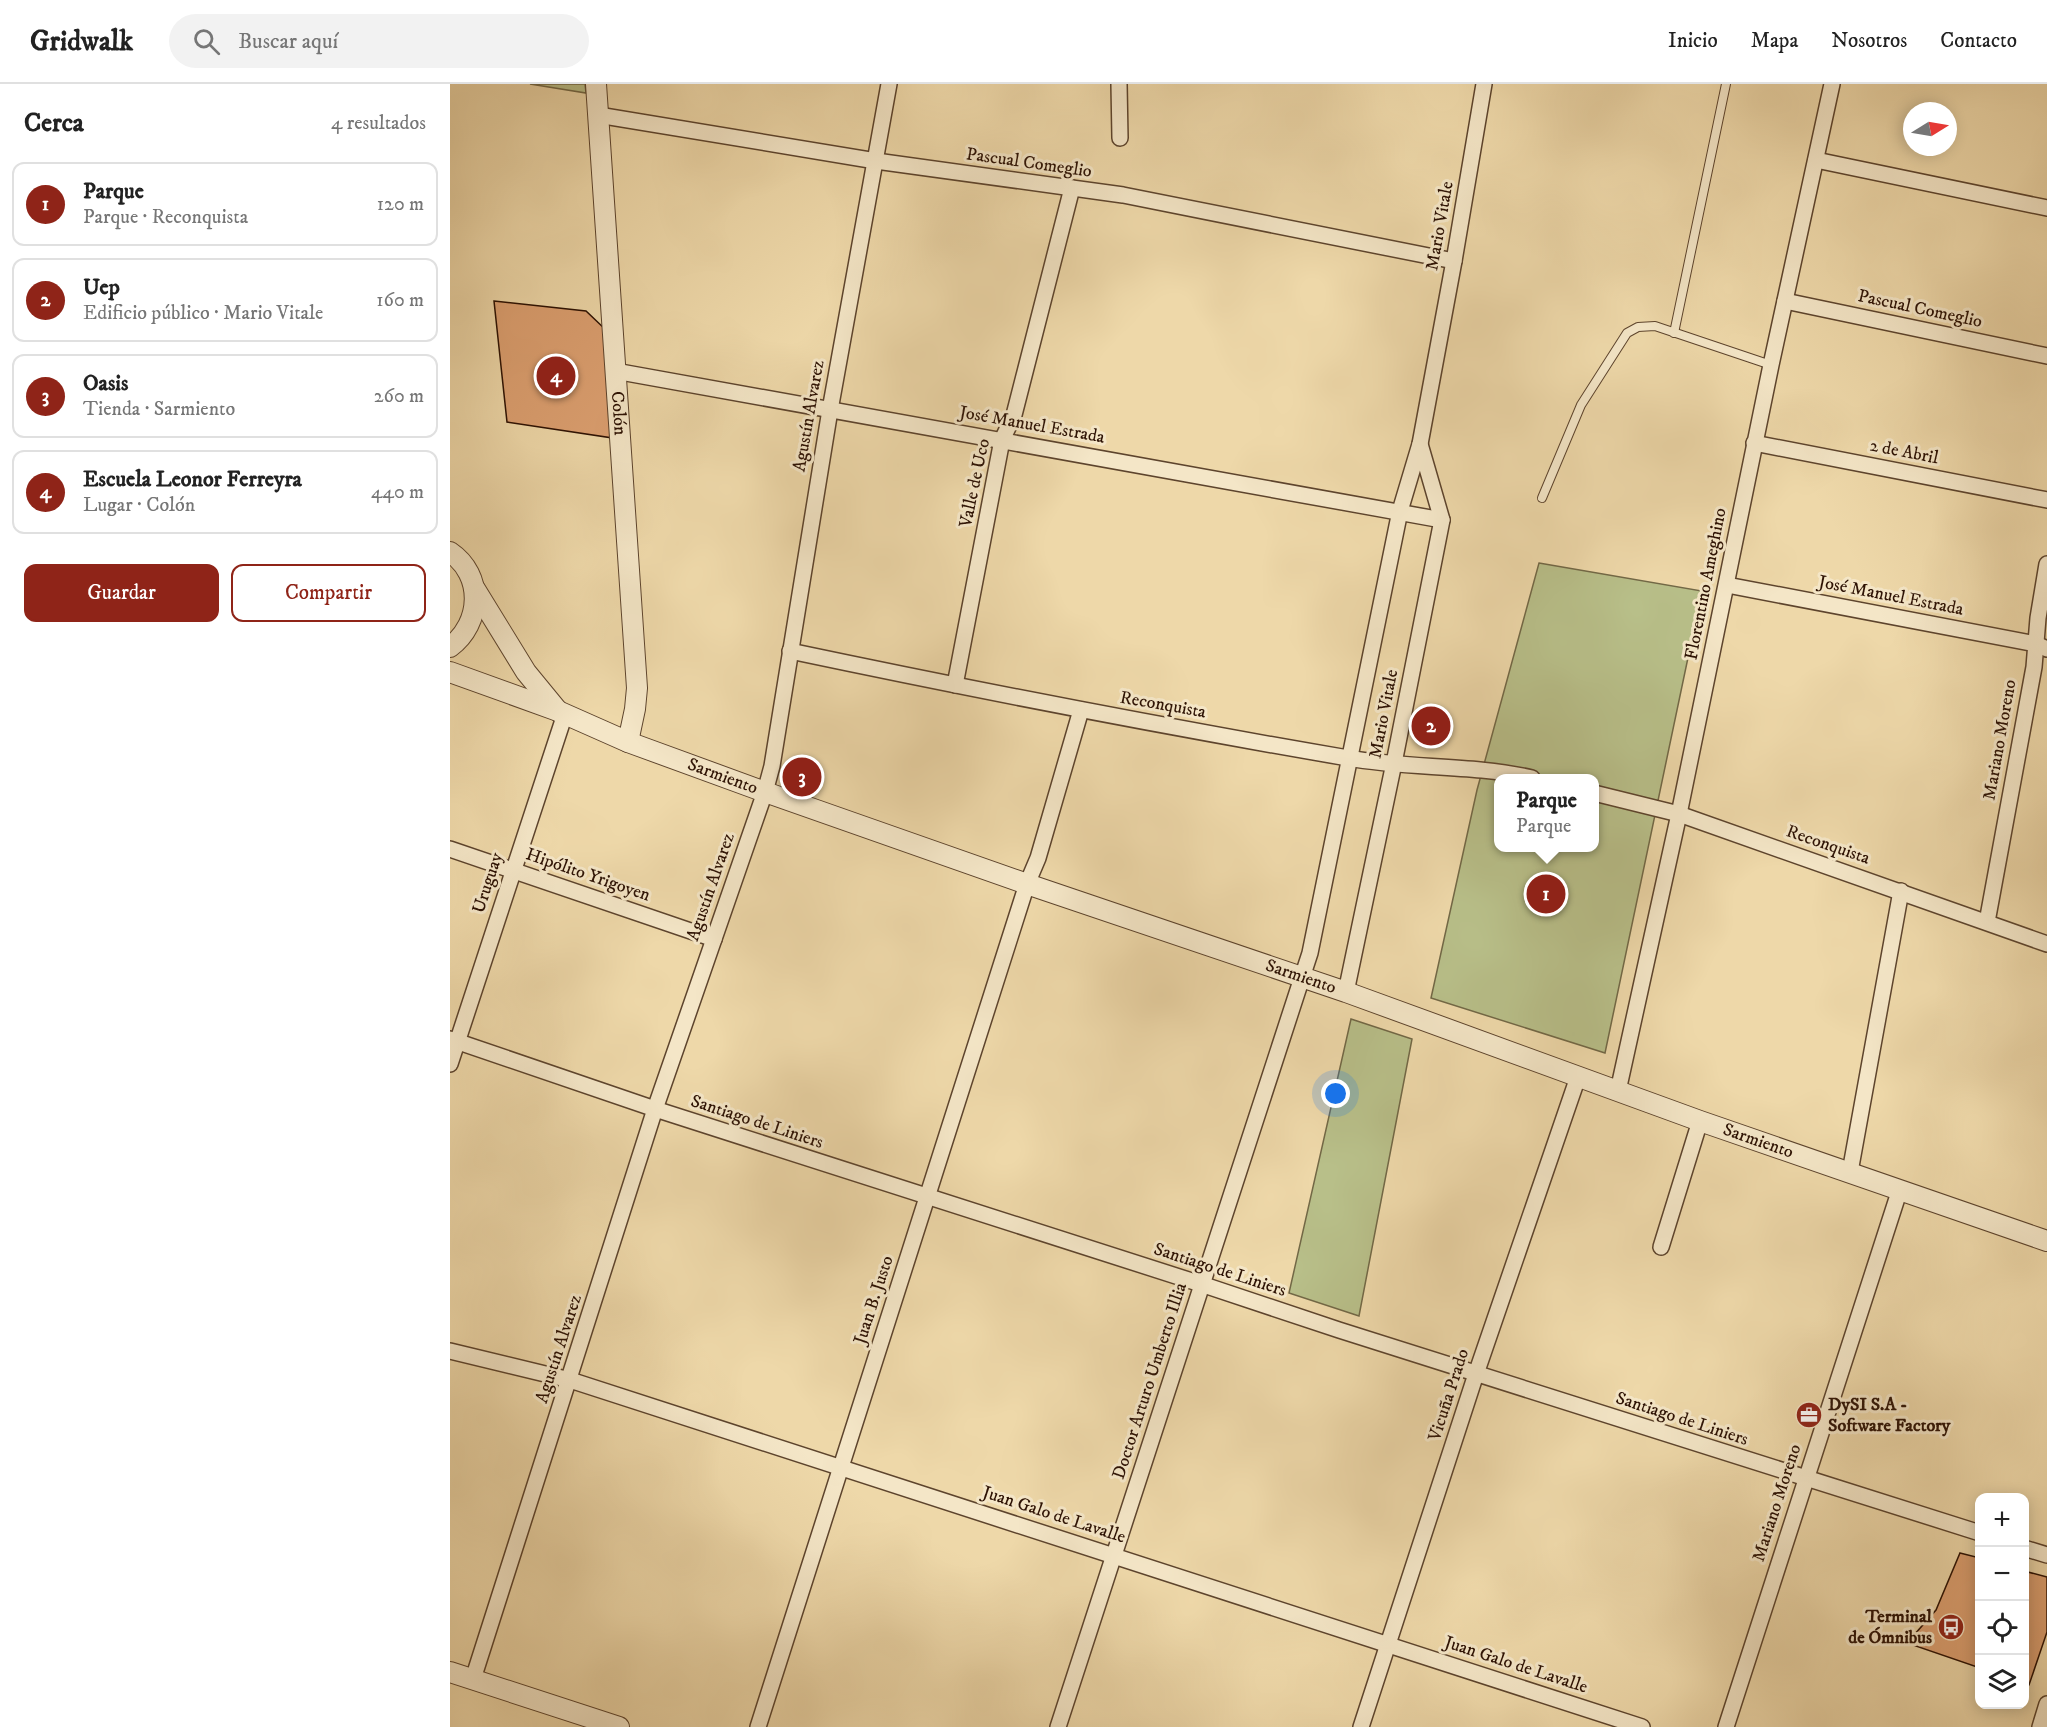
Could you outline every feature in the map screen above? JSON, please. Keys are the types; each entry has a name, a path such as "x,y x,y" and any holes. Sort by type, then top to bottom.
{"street":[{"name":"Colón","path":"596,84 637,688 628,742"},
{"name":"Agustín Alvarez","path":"473,1679 655,1109 772,766 830,410 889,84"},
{"path":"1119,84 1120,138"},
{"name":"Mario Vitale","path":"1301,978 1310,953 1400,511 1419,444 1454,261 1484,84"},
{"name":"Florentino Ameghino","path":"1618,1091 1679,814 1754,444 1832,84"},
{"name":"Pascual Comeglio","path":"597,115 876,161 1123,195 1454,261"},
{"path":"1816,160 2047,208"},
{"name":"Valle de Uco","path":"955,685 1002,440 1014,415 1072,188"},
{"name":"Pascual Comeglio","path":"1785,301 2047,356"},
{"name":"José Manuel Estrada","path":"615,371 1442,520"},
{"name":"Mario Vitale","path":"1346,992 1442,520 1419,444"},
{"name":"2 de Abril","path":"1754,444 2047,500"},
{"name":"Sarmiento","path":"450,552 459,558 469,572 475,589 526,672 561,713"},
{"name":"Mariano Moreno","path":"1987,922 2034,668 2042,647 2038,618 2047,564"},
{"name":"José Manuel Estrada","path":"1726,585 2042,647"},
{"path":"450,646 459,640 470,625 475,608 475,589"},
{"name":"Reconquista","path":"790,651 1081,710 1351,759 1514,774"},
{"name":"Sarmiento","path":"450,672 561,713 628,742 765,792 1346,992 1700,1121 2047,1241"},
{"name":"Juan B. Justo","path":"758,1727 1027,884 1038,858 1081,710"},
{"name":"Uruguay","path":"450,1064 454,1040 512,870 561,713"},
{"name":"Reconquista","path":"1599,794 1679,814 2047,944"},
{"name":"Hipólito Yrigoyen","path":"450,849 714,939"},
{"path":"1850,1172 1901,891"},
{"name":"Doctor Arturo Umberto Illia","path":"1058,1727 1301,978"},
{"name":"Santiago de Liniers","path":"454,1040 655,1109 1476,1374 1975,1531"},
{"name":"Vicuña Prado","path":"1361,1727 1476,1374 1578,1077"},
{"path":"1661,1247 1700,1121"},
{"name":"Mariano Moreno","path":"1726,1727 1900,1189"},
{"name":"Juan Galo de Lavalle","path":"450,1351 570,1380 1642,1727"},
{"path":"2029,1549 2047,1555"},
{"path":"450,1672 619,1727"},
{"path":"2040,1727 2047,1704"}],"lane":[{"path":"1674,333 1726,84"},
{"path":"1542,498 1581,405 1627,333 1638,327 1655,326 1771,365"}],"green space":[{"path":"530,84 585,84 586,93"},
{"path":"1539,563 1702,591 1605,1053 1431,998 1477,790"},
{"path":"1351,1019 1412,1039 1359,1316 1289,1293"}],"building":[{"path":"494,301 586,311 606,330 613,438 507,422"},
{"name":"Terminal de Ómnibus","path":"1960,1553 1975,1557 1975,1666 1907,1643 1936,1610"},
{"path":"2029,1572 2047,1577 2047,1632 2029,1685"}],"place":[{"name":"Escuela Leonor Ferreyra","path":"556,376"},
{"name":"Uep","path":"1431,726"},
{"name":"Oasis","path":"802,777"},
{"name":"Parque","path":"1546,894"},
{"name":"DySI S.A - Software Factory","path":"1809,1415"},
{"name":"Terminal de Ómnibus","path":"1951,1627"}]}
